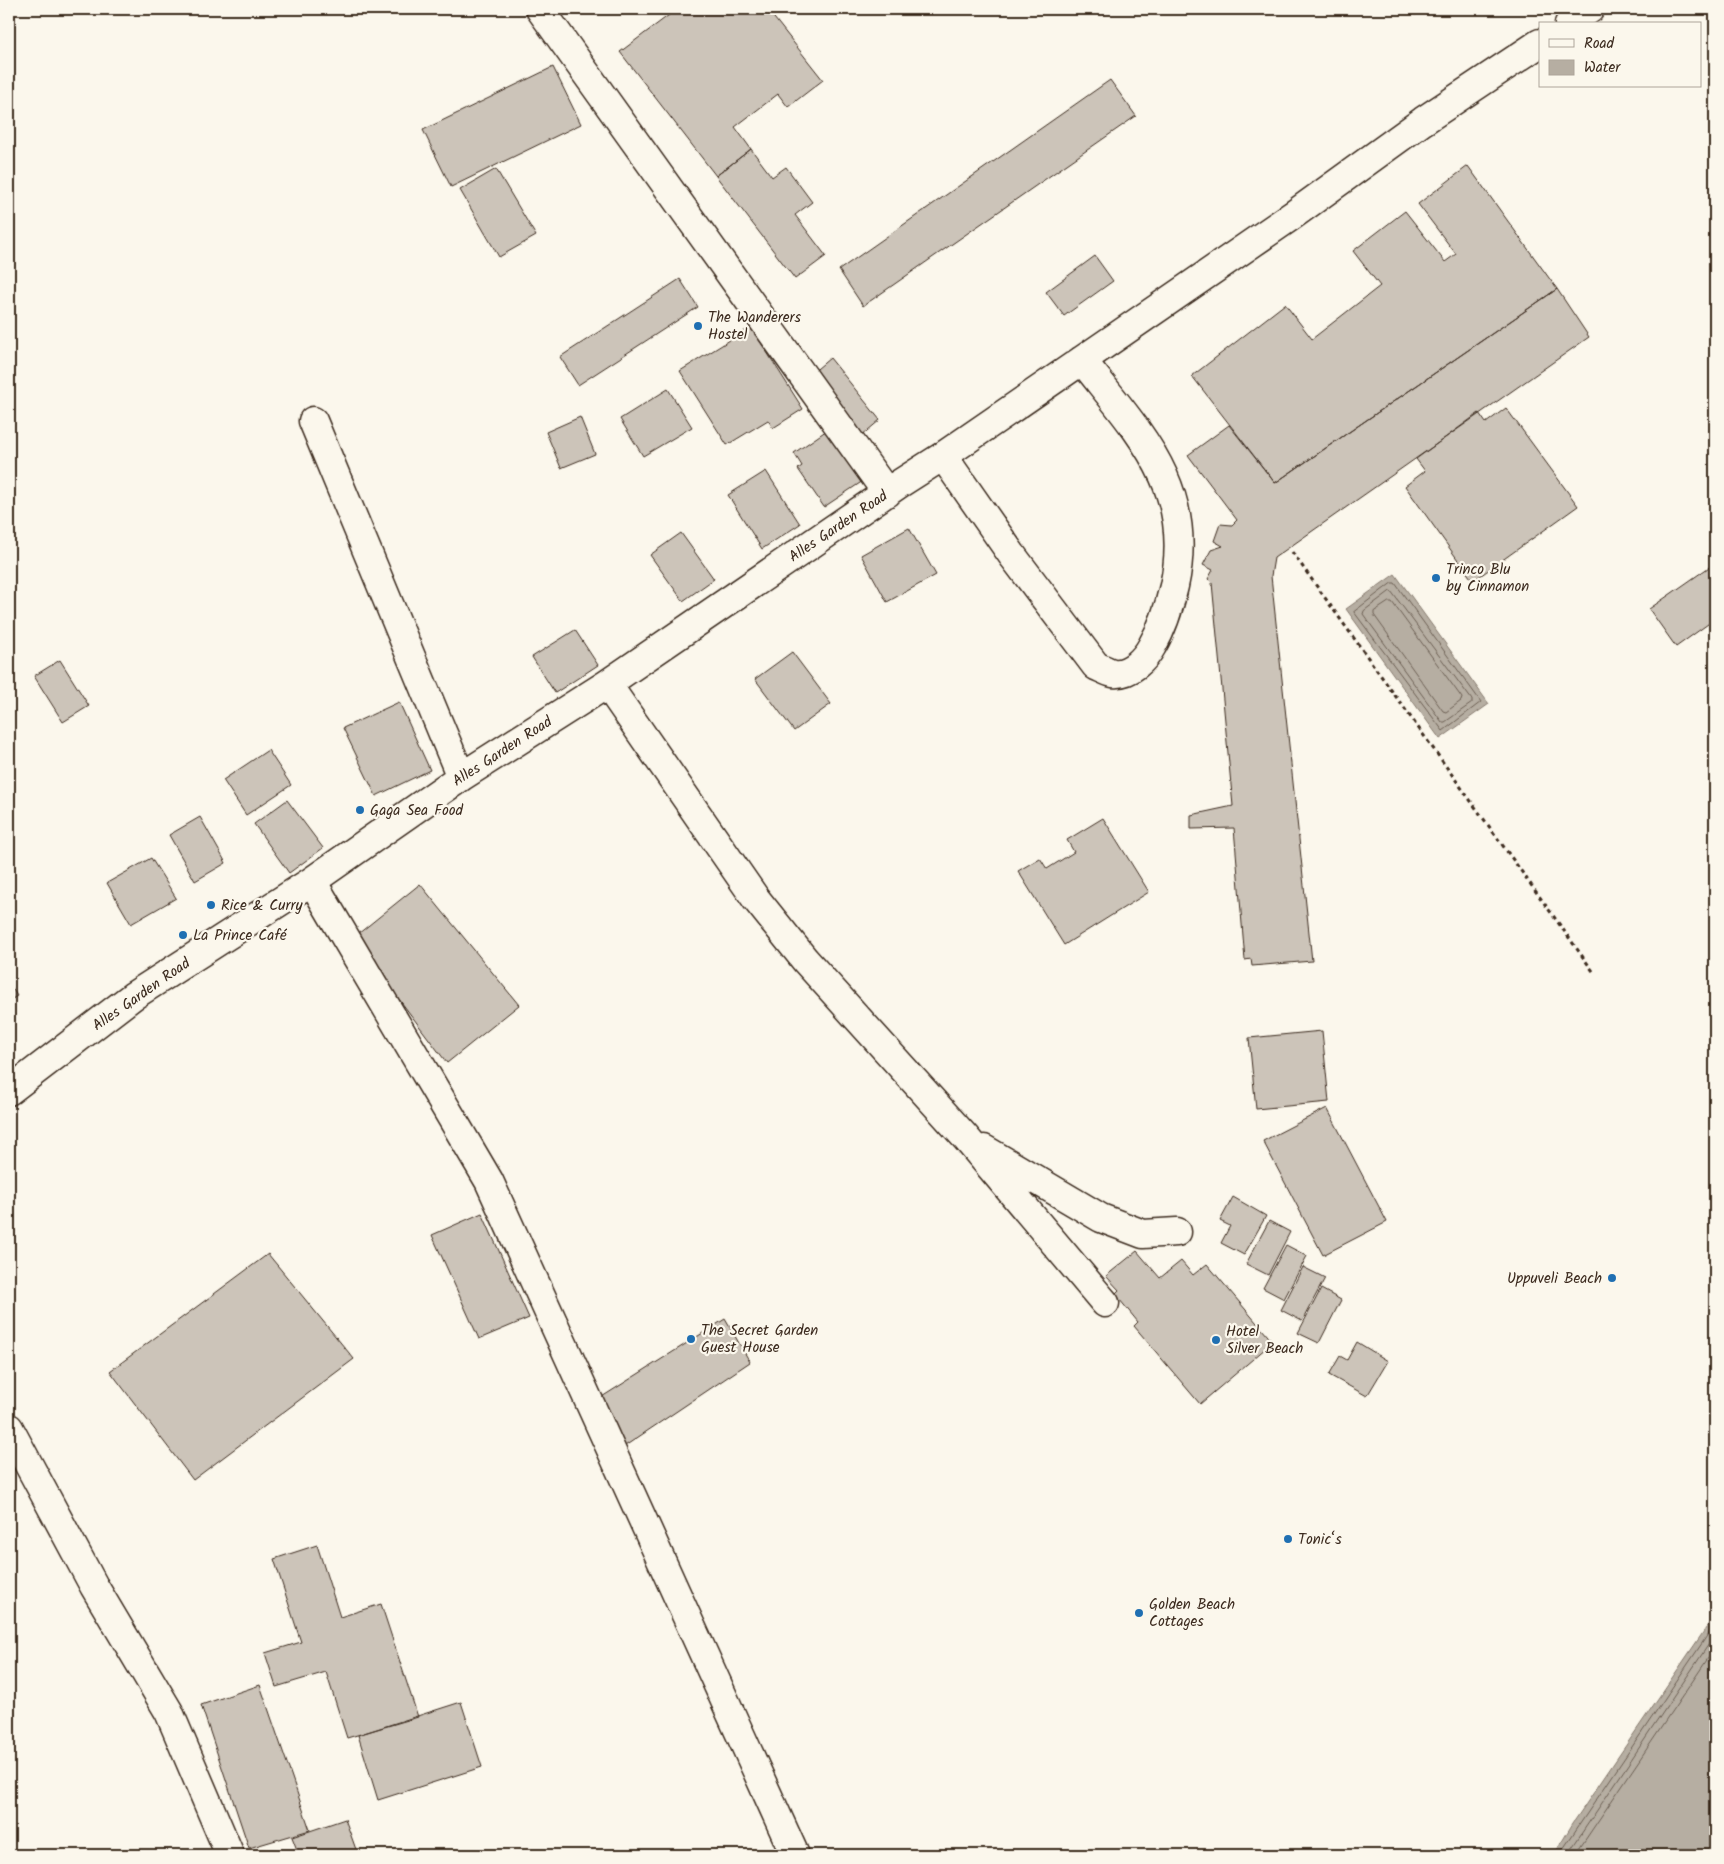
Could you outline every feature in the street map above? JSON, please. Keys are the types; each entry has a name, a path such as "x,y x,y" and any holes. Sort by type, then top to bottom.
{"street":[{"path":"540,9 893,488"},
{"path":"1572,22 1590,9"},
{"name":"Alles Garden Road","path":"9,1091 133,996 312,881 460,777 607,684 893,488 943,456 1284,221 1423,121 1539,44"},
{"path":"943,456 1012,554 1096,666 1114,673 1131,668 1145,659 1163,627 1170,605 1180,562 1179,525 1173,497 1149,449 1082,360"},
{"path":"313,421 460,777"},
{"path":"607,684 756,900 812,968 966,1138 1105,1303"},
{"path":"312,881 489,1181 795,1855"},
{"path":"966,1138 1101,1218 1143,1234 1177,1232"},
{"path":"9,1428 94,1586 169,1712 230,1855"}],"path":[{"path":"1292,552 1595,974"}],"water":[{"path":"1395,574 1489,704 1440,739 1346,609"},
{"path":"1715,1615 1715,1855 1554,1855 1573,1823"}],"building":[{"path":"677,9 767,9 823,80 788,107 778,94 735,127 751,149 716,176 620,52"},
{"path":"1411,9 1426,9 1415,15"},
{"path":"553,67 581,124 451,187 423,130"},
{"path":"1110,80 1136,116 863,306 839,270"},
{"path":"751,149 772,177 786,167 812,202 795,215 826,256 795,279 716,176"},
{"path":"1468,166 1557,289 1275,483 1192,376 1285,304 1312,339 1380,286 1353,251 1405,211 1445,262 1456,254 1418,204"},
{"path":"496,169 536,236 499,257 460,190"},
{"path":"1095,256 1113,281 1064,316 1046,292"},
{"path":"680,279 698,307 578,385 560,357"},
{"path":"1557,289 1589,337 1274,558 1271,576 1312,961 1252,966 1251,959 1245,960 1234,828 1191,829 1191,815 1233,806 1212,583 1208,579 1213,570 1203,565 1211,550 1223,546 1214,541 1220,524 1232,525 1237,520 1188,455 1229,425 1275,483"},
{"path":"751,327 803,409 773,428 768,420 727,445 680,371"},
{"path":"830,358 880,420 861,436 811,374"},
{"path":"668,389 692,427 643,456 620,419"},
{"path":"1506,408 1578,506 1473,581 1405,486 1425,471 1416,459 1479,413 1486,423"},
{"path":"580,417 595,454 561,468 546,432"},
{"path":"830,428 866,479 824,507 798,469 802,466 794,453"},
{"path":"766,471 800,524 762,549 728,495"},
{"path":"909,528 936,575 887,602 861,555"},
{"path":"681,533 714,579 683,601 650,555"},
{"path":"1715,563 1715,619 1676,647 1649,609"},
{"path":"575,630 598,665 555,693 532,657"},
{"path":"792,652 831,704 794,731 755,679"},
{"path":"60,660 89,706 63,722 34,676"},
{"path":"399,702 430,770 376,796 343,728"},
{"path":"268,750 291,785 246,815 223,780"},
{"path":"287,800 323,848 289,873 254,824"},
{"path":"200,817 226,863 195,881 169,835"},
{"path":"1103,818 1149,892 1064,945 1018,871 1040,858 1047,869 1074,852 1067,840"},
{"path":"151,858 176,898 131,924 107,883"},
{"path":"420,884 519,1005 447,1063 353,938"},
{"path":"9,983 17,996 9,1001"},
{"path":"1322,1031 1329,1102 1256,1109 1249,1038"},
{"path":"1327,1108 1387,1222 1323,1255 1263,1141"},
{"path":"1233,1197 1266,1216 1244,1255 1221,1243 1230,1226 1220,1221"},
{"path":"482,1213 529,1318 479,1339 432,1235"},
{"path":"1269,1221 1290,1232 1268,1275 1246,1264"},
{"path":"1286,1245 1307,1256 1284,1299 1263,1288"},
{"path":"1137,1251 1160,1278 1181,1261 1193,1275 1207,1264 1273,1342 1200,1404 1134,1326 1138,1322 1115,1294 1119,1290 1106,1276"},
{"path":"268,1254 354,1359 193,1480 110,1371"},
{"path":"1303,1267 1325,1278 1302,1321 1281,1310"},
{"path":"1321,1289 1341,1300 1319,1343 1298,1333"},
{"path":"725,1319 750,1362 622,1448 597,1400"},
{"path":"1357,1342 1388,1361 1367,1396 1329,1375 1340,1356 1347,1360"},
{"path":"317,1545 340,1617 381,1604 418,1717 347,1738 326,1672 276,1687 265,1653 301,1642 274,1559"},
{"path":"260,1685 310,1830 249,1848 201,1705"},
{"path":"461,1702 482,1767 378,1800 358,1735"},
{"path":"345,1819 358,1855 299,1855 292,1837"}],"place":[{"name":"The Wanderers Hostel","path":"698,326"},
{"name":"Trinco Blu by Cinnamon","path":"1436,578"},
{"name":"Gaga Sea Food","path":"360,810"},
{"name":"Rice & Curry","path":"211,905"},
{"name":"La Prince Café","path":"183,935"},
{"name":"Uppuveli Beach","path":"1612,1278"},
{"name":"The Secret Garden Guest House","path":"691,1339"},
{"name":"Hotel Silver Beach","path":"1216,1340"},
{"name":"Tonic‘s","path":"1288,1539"},
{"name":"Golden Beach Cottages","path":"1139,1613"}]}
